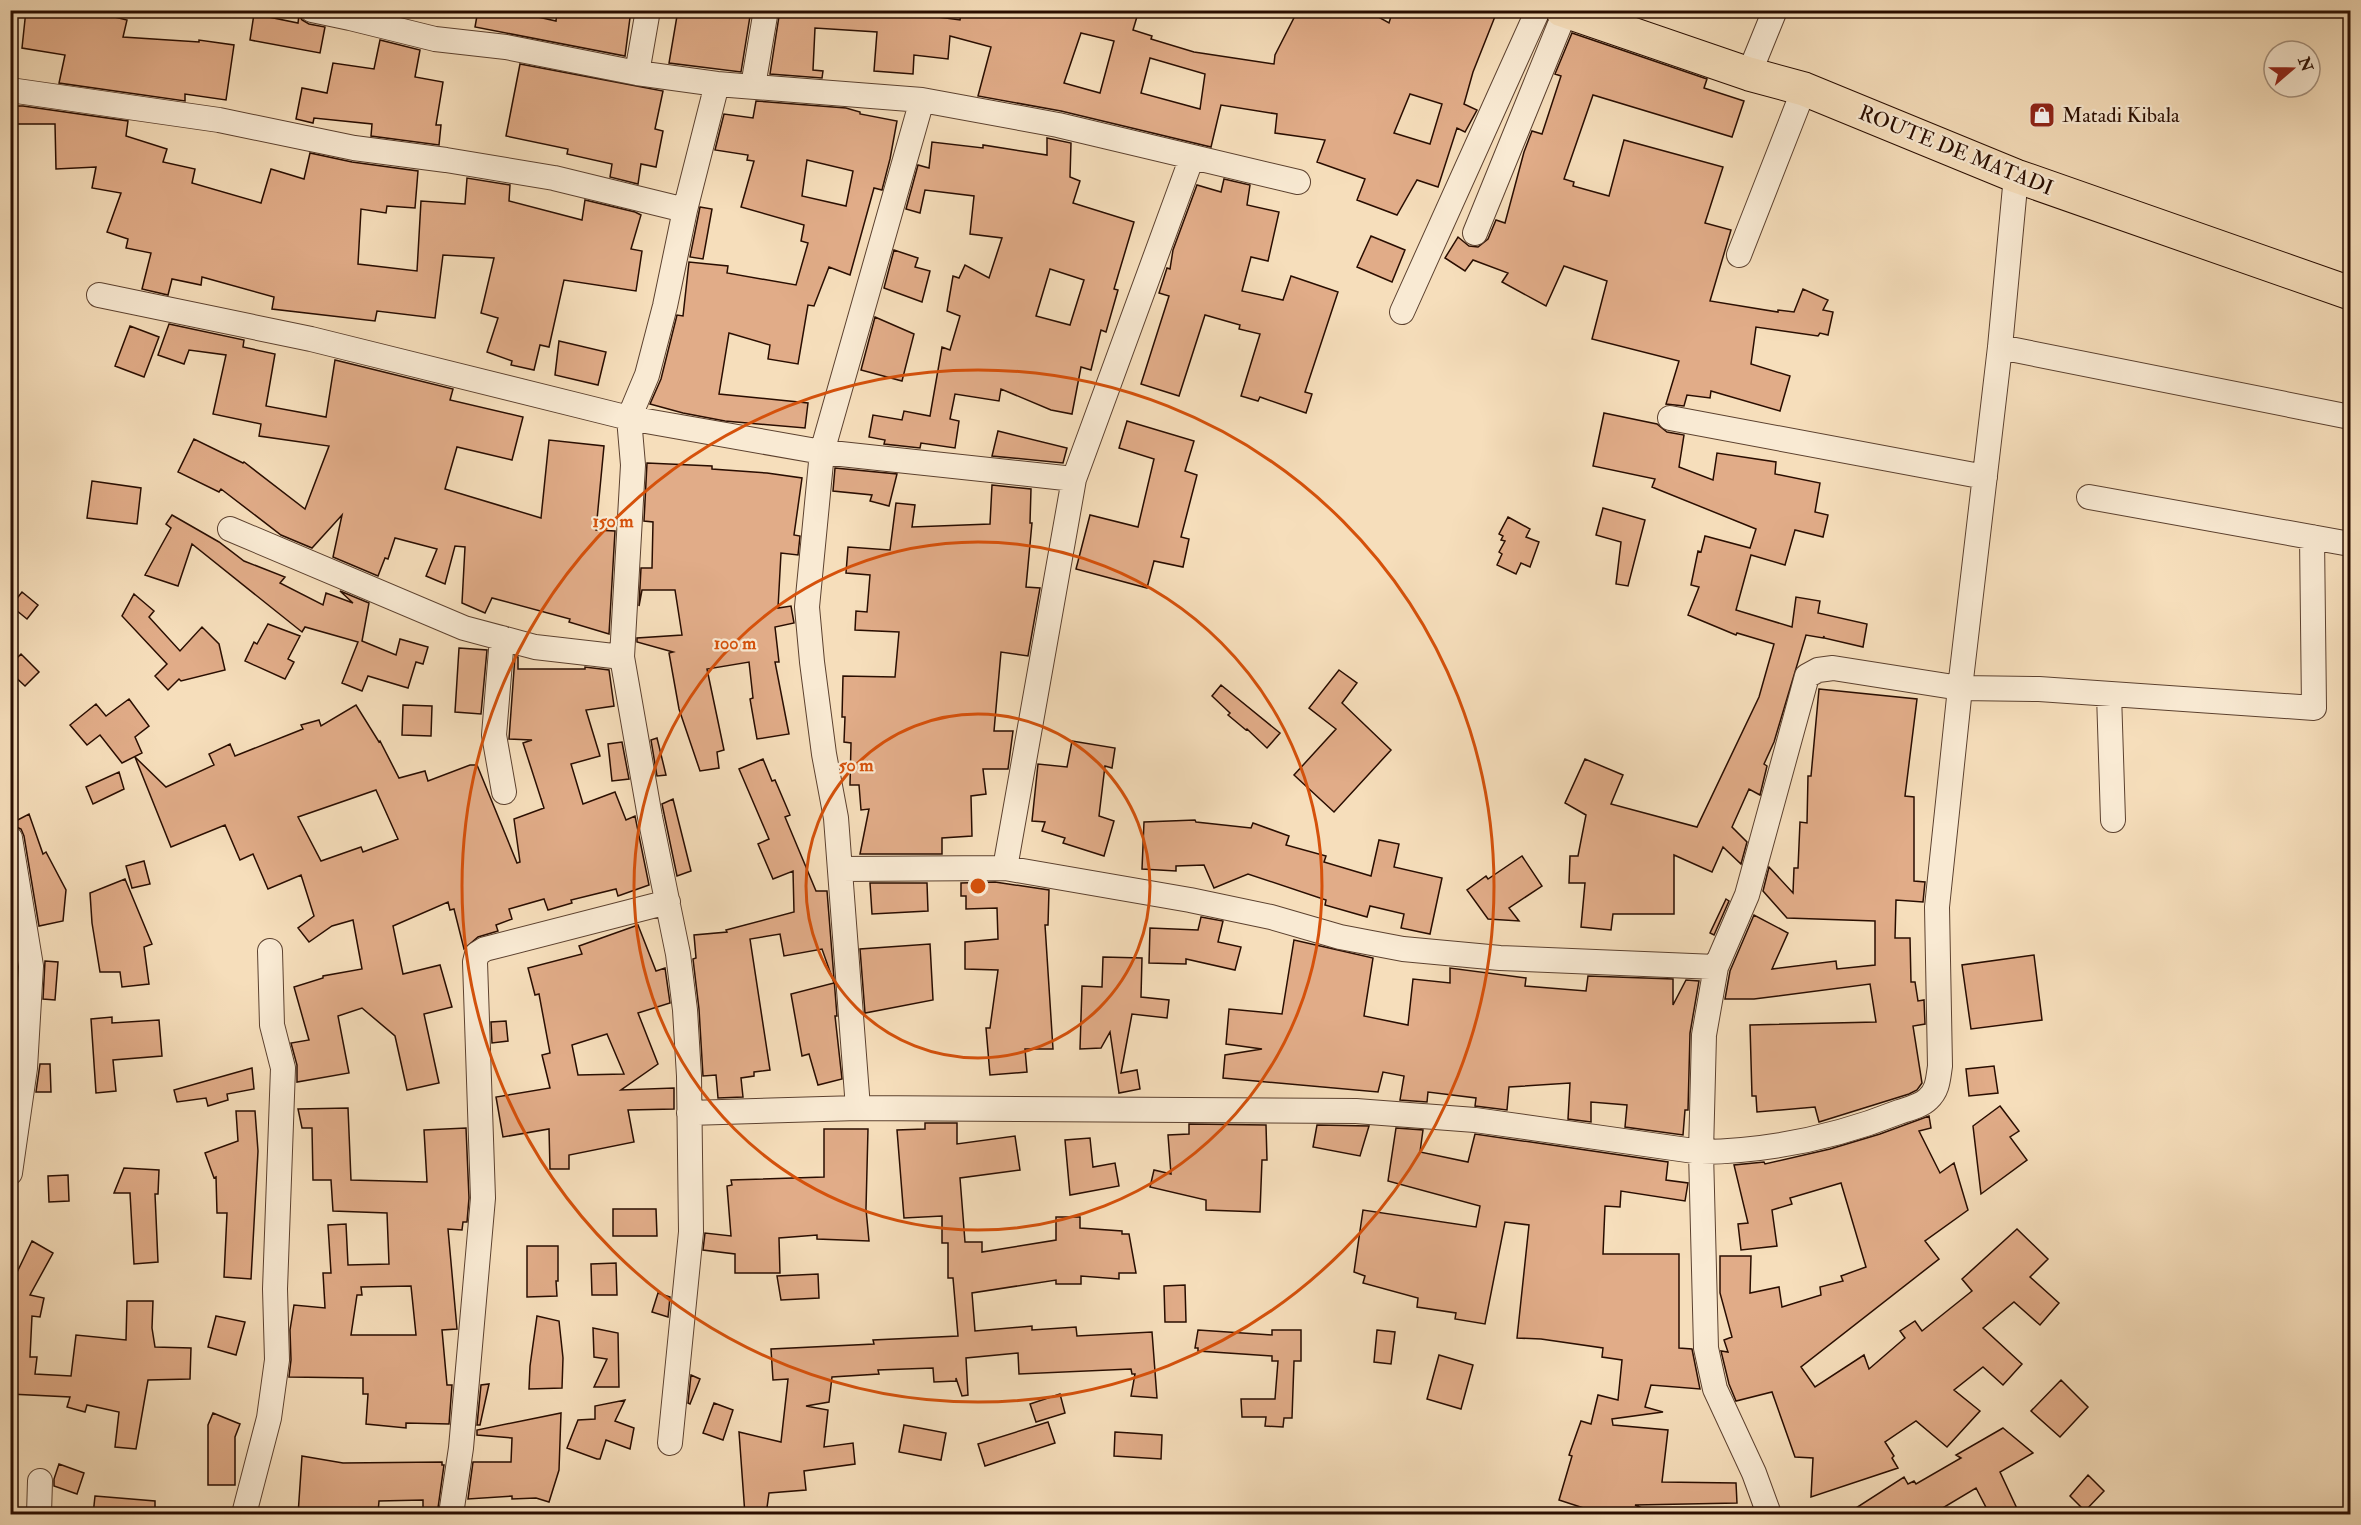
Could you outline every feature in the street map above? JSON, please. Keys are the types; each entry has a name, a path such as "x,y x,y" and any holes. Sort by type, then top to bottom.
{"highway":[{"name":"ROUTE DE MATADI","path":"1555,11 1749,74 1804,89 2016,176 2350,293"}],"street":[{"path":"312,10 435,39 506,47 637,73 717,84 922,100 1058,125 1298,182"},
{"path":"637,73 648,10"},
{"path":"753,86 766,10"},
{"path":"1749,74 1775,10"},
{"path":"1475,233 1555,11"},
{"path":"1402,312 1555,11"},
{"path":"670,1443 691,1232 689,1076 685,1010 668,902 650,817 622,657 633,465 629,418 650,364 717,84"},
{"path":"1739,255 1804,89"},
{"path":"10,90 219,120 354,148 554,178 685,210"},
{"path":"858,1108 836,818 824,754 807,607 822,452 922,100"},
{"path":"1005,868 1074,480 1192,158"},
{"path":"689,1113 858,1108 1387,1113 1475,1120 1701,1152 1735,1152 1800,1142 1865,1126 1926,1102 1936,1089 1940,1066 1937,907 2000,347 2016,176"},
{"path":"99,295 311,339 629,418 822,452 1074,480"},
{"path":"2000,347 2350,417"},
{"path":"1670,418 1985,477"},
{"path":"2089,497 2350,544"},
{"path":"230,529 464,628 535,647 622,657"},
{"path":"1769,1515 1754,1473 1714,1389 1706,1348 1701,1152 1704,1035 1716,967 1747,895 1807,676 1818,670 1833,668 1960,688 2039,689 2314,708 2312,537"},
{"path":"502,638 494,735 504,792"},
{"path":"2109,694 2113,820"},
{"path":"10,838 31,966 25,1068 10,1173"},
{"path":"840,869 1005,868 1190,900 1271,917 1340,937 1403,949 1500,957 1716,967"},
{"path":"450,1515 461,1448 483,1198 475,962 477,954 485,949 668,902"},
{"path":"244,1515 269,1418 277,1360 275,1289 283,1068 272,1024 270,951"},
{"path":"39,1515 40,1481"}],"building":[{"path":"26,10 86,10 127,20 123,37 199,42 199,40 234,45 226,100 185,94 185,101 59,83 65,55 22,48"},
{"path":"478,10 507,10 556,21 557,10 631,10 625,56 475,27"},
{"path":"678,10 751,10 741,72 669,63"},
{"path":"780,10 885,10 960,20 962,10 1139,10 1133,30 1152,36 1151,39 1194,52 1274,64 1275,55 1298,10 1366,10 1389,23 1393,10 1486,10 1496,14 1473,72 1464,104 1477,110 1465,132 1457,128 1438,187 1417,180 1397,215 1357,200 1365,179 1317,162 1325,140 1275,133 1277,114 1221,105 1211,147 1061,111 978,96 991,47 950,36 948,59 914,55 913,74 874,71 877,32 815,28 813,70 823,71 822,78 770,74","holes":["1081,33 1114,41 1100,93 1064,83","1150,58 1205,74 1200,109 1141,93","1410,94 1442,104 1430,144 1394,133"]},
{"path":"254,14 298,23 299,15 309,24 325,27 320,53 250,40"},
{"path":"1572,33 1707,79 1704,88 1744,101 1732,137 1593,95 1564,179 1574,182 1573,186 1609,196 1624,140 1723,167 1705,223 1731,230 1710,301 1778,312 1778,310 1794,312 1803,289 1828,300 1823,310 1833,312 1828,335 1820,333 1818,336 1756,327 1751,364 1790,376 1780,411 1711,391 1710,398 1687,395 1684,406 1666,404 1679,361 1592,339 1607,281 1564,266 1546,306 1502,282 1508,273 1473,260 1465,271 1445,258 1458,237 1469,246 1478,247 1488,239 1496,220 1505,223 1524,152 1532,131 1542,134 1561,76 1555,74"},
{"path":"380,40 420,50 415,77 443,82 436,125 441,125 439,145 371,136 372,124 314,118 313,123 296,119 302,88 327,93 333,63 374,69"},
{"path":"520,64 663,91 655,129 663,131 656,167 641,164 638,184 610,177 612,164 567,154 568,149 506,136"},
{"path":"756,101 846,108 860,112 860,114 897,121 882,190 874,188 850,275 829,267 814,306 808,305 798,364 768,359 770,345 729,333 719,394 808,403 805,428 725,421 650,404 661,379 677,315 683,316 689,262 728,266 727,273 796,285 808,243 801,241 804,225 741,207 754,161 747,160 748,155 715,150 724,114 753,118","holes":["807,160 853,171 846,206 802,196"]},
{"path":"10,106 128,121 126,136 167,149 163,162 195,169 192,183 261,203 271,169 304,179 310,153 352,162 418,171 415,208 387,206 386,213 361,209 358,264 417,271 421,201 465,204 467,178 510,185 509,201 582,220 585,200 635,212 641,215 631,249 642,251 636,291 564,280 549,347 540,345 534,370 511,365 512,361 487,352 498,318 481,313 494,258 443,255 435,318 377,311 375,321 272,309 274,297 202,277 201,285 172,279 168,295 142,289 151,253 126,248 128,239 107,232 121,193 92,188 96,167 56,169 55,124 10,124"},
{"path":"1047,138 1071,143 1070,177 1080,181 1073,203 1134,222 1114,289 1118,290 1106,332 1101,330 1091,370 1081,367 1072,414 1051,410 1001,389 999,401 955,394 950,419 959,421 955,448 921,443 920,448 884,444 885,440 869,437 873,415 902,420 904,411 930,416 942,347 950,350 960,316 947,311 953,276 959,278 965,265 989,278 1002,238 970,234 974,196 925,190 920,213 906,209 918,165 929,168 932,142 983,148 983,145 1047,155","holes":["1050,269 1084,280 1070,325 1036,316"]},
{"path":"1224,179 1250,185 1247,205 1279,212 1268,261 1251,257 1242,291 1283,300 1291,276 1338,292 1305,392 1312,394 1306,413 1260,397 1258,401 1241,396 1260,334 1239,329 1240,325 1205,315 1179,396 1141,384 1169,296 1159,293 1167,268 1170,269 1173,250 1197,185 1221,192"},
{"path":"700,207 712,209 703,259 690,257"},
{"path":"1371,236 1405,250 1392,282 1357,267"},
{"path":"894,250 918,258 915,267 930,271 922,302 884,288"},
{"path":"875,317 914,334 902,381 861,370"},
{"path":"169,324 244,340 243,347 275,354 266,406 326,417 335,360 453,389 450,400 523,417 512,460 457,447 445,489 541,518 549,440 604,446 596,530 615,531 609,634 569,622 570,619 492,598 485,613 462,603 465,547 455,546 445,584 426,576 437,549 395,538 388,559 385,558 378,576 333,557 342,515 312,548 281,535 221,489 219,492 178,472 194,439 244,462 305,509 329,446 259,436 261,424 213,414 226,355 189,350 184,364 158,355"},
{"path":"130,326 159,337 144,377 115,366"},
{"path":"559,341 606,352 598,385 555,375"},
{"path":"1604,413 1657,424 1667,432 1684,435 1679,467 1713,480 1717,453 1776,462 1775,474 1820,483 1815,512 1828,515 1823,537 1795,530 1785,565 1751,555 1736,610 1792,627 1796,597 1820,601 1818,613 1867,624 1863,647 1824,638 1824,636 1823,638 1806,635 1774,742 1764,764 1767,766 1760,795 1749,789 1732,827 1747,842 1741,864 1723,847 1712,872 1674,855 1674,914 1613,914 1611,930 1581,927 1585,883 1569,883 1570,856 1578,856 1586,815 1565,803 1585,759 1623,775 1611,804 1697,827 1759,697 1774,644 1737,633 1736,635 1688,615 1699,587 1691,585 1698,551 1701,552 1705,536 1750,548 1756,529 1652,487 1655,479 1593,466"},
{"path":"1127,421 1194,441 1185,471 1197,475 1181,537 1189,539 1183,567 1154,561 1147,588 1076,569 1090,515 1138,527 1154,459 1119,448"},
{"path":"998,431 1067,448 1063,463 992,456"},
{"path":"647,463 712,466 712,469 802,478 794,535 800,536 798,555 781,553 778,608 791,606 794,623 775,627 779,662 775,662 789,734 757,739 750,699 753,698 749,662 707,669 724,750 717,752 719,768 700,771 679,709 669,653 673,652 637,642 637,638 682,635 675,590 642,590 639,606 641,568 652,568 653,522 644,521"},
{"path":"835,468 897,474 889,506 870,501 872,495 833,491"},
{"path":"92,481 141,488 137,524 87,518"},
{"path":"992,485 1031,489 1030,523 1032,523 1026,587 1040,588 1028,656 1001,652 994,731 1013,731 1008,769 983,769 986,794 971,796 972,836 942,838 942,854 860,854 869,809 861,810 859,785 850,785 851,743 844,742 843,676 895,677 899,632 855,630 856,611 867,612 870,575 846,573 848,547 890,550 896,503 915,505 912,527 990,524"},
{"path":"1603,508 1645,520 1628,586 1616,584 1621,542 1596,535"},
{"path":"172,515 219,542 244,561 285,577 280,583 323,605 326,593 353,603 340,591 369,603 362,641 396,655 400,639 428,647 423,664 416,662 408,688 368,676 362,691 342,683 358,642 305,627 302,632 192,544 178,586 145,575 171,528 166,524"},
{"path":"1508,517 1530,529 1526,537 1539,542 1530,567 1521,563 1516,574 1497,565 1502,554 1499,552 1505,541 1501,540 1503,536 1499,534"},
{"path":"22,592 38,605 27,619 11,606"},
{"path":"134,594 154,611 149,617 180,651 202,627 219,644 225,670 181,681 179,679 168,690 155,676 167,664 122,616"},
{"path":"268,624 300,636 288,659 294,662 285,679 245,661 254,642 257,644"},
{"path":"459,648 487,650 481,714 455,712"},
{"path":"21,654 39,672 25,686 10,672 10,665"},
{"path":"515,656 518,657 518,669 585,669 585,667 609,670 614,706 586,710 600,756 571,764 583,804 615,792 626,820 635,816 649,885 618,896 616,889 571,900 572,903 548,910 544,899 509,909 512,919 496,925 498,931 478,937 464,949 454,909 450,910 448,902 393,926 403,974 440,965 452,1007 424,1014 439,1083 407,1090 395,1036 362,1008 338,1016 349,1073 297,1082 297,1065 291,1043 309,1040 294,987 323,978 323,976 362,969 353,920 332,926 309,942 298,928 314,916 301,875 268,889 253,854 240,860 225,825 171,847 135,757 166,787 214,765 209,754 230,744 235,756 303,729 301,725 319,720 321,726 356,705 380,741 399,778 425,771 428,781 470,765 477,765 517,863 520,862 514,819 544,808 523,743 532,740 509,739","holes":["376,790 398,839 363,852 361,847 321,861 298,817"]},
{"path":"1339,670 1357,683 1342,703 1391,750 1334,812 1294,775 1336,729 1309,708"},
{"path":"1221,685 1280,733 1267,748 1228,715 1230,713 1212,696"},
{"path":"1819,689 1917,699 1905,796 1914,797 1914,881 1925,882 1923,902 1896,900 1895,938 1910,938 1911,982 1915,982 1918,1001 1924,1000 1925,1024 1913,1026 1922,1083 1917,1090 1819,1122 1815,1107 1757,1112 1756,1096 1752,1096 1750,1025 1876,1022 1870,984 1754,999 1725,999 1730,971 1754,915 1788,933 1772,969 1836,961 1837,969 1875,965 1875,921 1787,918 1763,891 1769,867 1793,893 1794,868 1798,868 1800,822 1807,823 1808,776 1811,776"},
{"path":"129,699 149,726 135,737 142,753 122,763 100,735 87,745 70,725 96,704 106,716"},
{"path":"403,705 432,706 431,736 402,735"},
{"path":"657,738 666,775 657,776 651,740"},
{"path":"1072,741 1115,748 1112,768 1105,766 1099,816 1114,821 1104,856 1063,843 1065,838 1042,831 1045,822 1032,821 1038,764 1067,767"},
{"path":"622,742 629,779 612,781 608,744"},
{"path":"763,759 790,815 785,817 816,891 827,891 837,1016 835,1016 842,1079 818,1085 809,1054 802,1056 791,994 834,983 822,949 784,956 780,934 750,939 770,1070 754,1072 754,1076 741,1078 743,1097 718,1098 716,1075 703,1076 693,959 696,958 694,935 727,932 726,930 794,912 793,871 773,879 758,844 769,839 739,769"},
{"path":"119,772 124,789 93,804 86,787"},
{"path":"673,799 691,871 677,876 662,804"},
{"path":"29,814 43,854 46,852 66,890 63,921 39,926 24,836 21,829 10,824"},
{"path":"1195,820 1196,822 1251,828 1253,823 1289,836 1286,845 1326,856 1324,862 1371,876 1379,840 1399,844 1394,867 1442,878 1430,934 1401,928 1404,914 1370,906 1367,917 1325,905 1326,900 1248,874 1214,888 1204,865 1176,866 1176,871 1142,869 1144,822"},
{"path":"1522,856 1542,886 1509,908 1519,921 1488,919 1467,890 1486,876 1488,879"},
{"path":"144,861 150,884 132,888 126,866"},
{"path":"125,879 152,944 144,947 149,984 122,987 120,972 100,972 90,893"},
{"path":"995,882 1049,890 1048,925 1045,925 1053,1049 1025,1049 1027,1072 990,1075 986,1028 990,1028 998,970 965,969 965,942 998,939 997,908 966,909 966,896 961,896 961,883"},
{"path":"870,883 927,883 928,911 872,914"},
{"path":"1726,899 1729,901 1714,935 1710,933"},
{"path":"1201,917 1223,921 1218,942 1241,947 1235,970 1186,959 1186,964 1149,963 1150,928 1198,930"},
{"path":"638,925 656,971 665,968 670,1003 638,1013 658,1064 621,1090 674,1088 674,1109 628,1110 634,1142 569,1155 569,1169 550,1169 549,1129 503,1137 496,1097 550,1088 542,1055 550,1053 539,994 535,995 528,968 582,954 579,946","holes":["607,1034 624,1074 578,1075 572,1045"]},
{"path":"10,929 17,967 16,978 10,978"},
{"path":"1294,940 1373,958 1364,1016 1408,1025 1413,979 1450,983 1450,968 1526,978 1525,986 1586,991 1588,976 1673,979 1673,1005 1686,980 1699,981 1690,1033 1688,1110 1685,1110 1683,1135 1625,1127 1627,1105 1591,1102 1591,1122 1568,1119 1570,1083 1509,1087 1507,1110 1475,1106 1476,1098 1428,1092 1427,1102 1400,1100 1404,1076 1383,1072 1378,1092 1223,1078 1225,1055 1262,1049 1226,1044 1229,1009 1282,1014"},
{"path":"930,944 933,1000 865,1013 860,949"},
{"path":"2034,955 2042,1020 1971,1029 1962,965"},
{"path":"1103,957 1142,958 1141,997 1169,1000 1167,1018 1132,1014 1121,1073 1137,1070 1140,1089 1119,1093 1110,1032 1101,1048 1080,1049 1082,986 1102,987"},
{"path":"45,961 58,962 55,1000 43,999"},
{"path":"112,1017 112,1023 159,1020 162,1056 113,1060 116,1091 96,1093 91,1019"},
{"path":"506,1021 508,1041 492,1043 491,1022"},
{"path":"40,1064 50,1064 51,1092 36,1092"},
{"path":"1994,1066 1998,1093 1969,1096 1966,1069"},
{"path":"252,1068 254,1089 227,1094 228,1100 208,1106 206,1098 177,1102 174,1090"},
{"path":"2000,1106 2019,1131 2010,1137 2027,1160 1981,1194 1973,1126"},
{"path":"348,1108 351,1180 427,1182 424,1130 466,1128 469,1198 467,1222 463,1222 462,1230 448,1229 457,1329 442,1330 447,1385 452,1385 449,1424 406,1423 406,1428 366,1424 368,1394 363,1394 363,1378 289,1377 290,1330 294,1305 325,1308 323,1273 331,1273 328,1225 346,1224 348,1265 389,1264 387,1213 333,1211 331,1180 313,1180 312,1128 302,1128 298,1109","holes":["411,1286 416,1335 351,1335 357,1295 362,1295 361,1287"]},
{"path":"236,1111 255,1111 258,1151 251,1279 224,1277 227,1213 217,1213 216,1177 214,1178 205,1153 238,1141"},
{"path":"1929,1116 1931,1128 1919,1131 1940,1173 1954,1163 1968,1210 1925,1241 1939,1259 1801,1367 1815,1387 1864,1355 1869,1369 1905,1338 1900,1331 1915,1321 1922,1331 1972,1291 1962,1279 2017,1229 2048,1259 2030,1277 2059,1303 2040,1325 2014,1302 1983,1328 2022,1364 2003,1385 1983,1367 1954,1390 1980,1411 1947,1447 1916,1421 1885,1442 1898,1468 1811,1497 1813,1458 1795,1457 1772,1392 1736,1401 1729,1384 1721,1351 1728,1352 1724,1340 1732,1337 1720,1293 1720,1256 1751,1256 1750,1293 1779,1287 1782,1307 1821,1295 1820,1287 1843,1281 1841,1276 1866,1267 1841,1183 1790,1198 1792,1204 1772,1210 1777,1246 1741,1250 1738,1224 1748,1223 1734,1165 1764,1162 1765,1164 1830,1149"},
{"path":"925,1123 957,1123 957,1144 1015,1136 1020,1170 960,1178 965,1242 982,1242 982,1252 1056,1240 1056,1217 1080,1217 1080,1228 1122,1231 1122,1234 1129,1234 1136,1273 1119,1273 1119,1279 1081,1276 1081,1284 1056,1284 1056,1280 972,1293 975,1331 1032,1326 1032,1330 1076,1327 1077,1336 1152,1332 1157,1398 1131,1396 1135,1374 1132,1374 1131,1369 1019,1374 1018,1353 966,1358 968,1395 962,1396 956,1378 956,1381 934,1382 933,1368 878,1370 879,1374 832,1377 829,1402 806,1406 828,1410 824,1447 853,1443 855,1464 804,1471 806,1490 769,1493 766,1515 745,1515 739,1432 781,1442 788,1379 773,1380 771,1349 874,1344 873,1340 958,1336 953,1278 948,1278 948,1243 942,1243 942,1216 904,1218 897,1130 925,1129"},
{"path":"1189,1124 1266,1125 1267,1160 1262,1160 1260,1212 1206,1210 1206,1200 1150,1187 1154,1170 1171,1174 1168,1135 1189,1134"},
{"path":"1317,1125 1369,1126 1360,1156 1313,1147"},
{"path":"1396,1128 1423,1130 1420,1152 1468,1162 1475,1134 1668,1162 1666,1180 1688,1183 1685,1201 1621,1191 1620,1207 1605,1206 1603,1254 1679,1254 1679,1348 1692,1349 1700,1389 1651,1385 1645,1407 1663,1412 1612,1419 1613,1425 1668,1430 1662,1482 1736,1483 1737,1503 1635,1505 1658,1515 1605,1515 1559,1500 1572,1456 1569,1455 1581,1421 1591,1424 1598,1395 1618,1400 1622,1360 1602,1357 1603,1348 1517,1338 1529,1225 1505,1222 1485,1324 1455,1319 1456,1313 1417,1307 1418,1298 1363,1283 1365,1276 1354,1272 1363,1210 1476,1227 1480,1206 1388,1181"},
{"path":"824,1129 868,1129 866,1209 869,1241 817,1239 817,1235 779,1238 780,1273 735,1273 735,1254 703,1250 705,1233 731,1236 727,1186 732,1185 731,1180 824,1177"},
{"path":"1090,1138 1093,1167 1115,1163 1119,1186 1070,1195 1065,1140"},
{"path":"124,1168 159,1170 158,1194 155,1194 158,1262 134,1264 130,1193 114,1193"},
{"path":"68,1175 69,1201 49,1202 48,1176"},
{"path":"613,1209 656,1209 657,1236 613,1236"},
{"path":"32,1241 53,1253 30,1295 44,1298 40,1317 32,1316 30,1357 37,1357 35,1374 71,1376 76,1335 126,1340 127,1301 153,1301 152,1328 155,1347 191,1348 190,1379 148,1380 136,1449 115,1447 119,1412 87,1405 85,1412 67,1407 70,1397 10,1394 10,1287"},
{"path":"527,1246 558,1246 557,1296 527,1297"},
{"path":"616,1263 617,1295 592,1295 591,1264"},
{"path":"818,1274 819,1298 781,1300 777,1276"},
{"path":"1185,1285 1186,1322 1165,1322 1164,1286"},
{"path":"658,1293 670,1297 668,1317 652,1312"},
{"path":"216,1316 245,1322 236,1355 208,1347"},
{"path":"537,1316 559,1321 563,1358 562,1388 529,1389"},
{"path":"593,1328 618,1333 619,1387 594,1387 607,1359 594,1357"},
{"path":"1198,1330 1272,1335 1272,1330 1301,1330 1301,1361 1294,1361 1292,1418 1284,1418 1283,1427 1265,1426 1266,1417 1242,1417 1241,1399 1275,1399 1278,1361 1272,1361 1272,1356 1198,1351 1198,1348 1195,1348"},
{"path":"1377,1330 1395,1332 1391,1364 1374,1362"},
{"path":"1439,1355 1473,1365 1461,1409 1427,1399"},
{"path":"691,1375 700,1379 690,1404 688,1403"},
{"path":"2061,1380 2088,1407 2060,1437 2031,1411"},
{"path":"489,1384 480,1425 477,1425 481,1385"},
{"path":"1060,1394 1065,1413 1036,1422 1030,1404"},
{"path":"625,1400 615,1421 634,1428 630,1449 606,1440 600,1459 597,1459 567,1448 578,1420 595,1419 595,1406"},
{"path":"714,1403 733,1410 723,1440 703,1433"},
{"path":"213,1413 240,1424 235,1437 235,1485 208,1485 208,1425"},
{"path":"561,1413 559,1470 549,1502 536,1498 512,1499 512,1496 468,1499 473,1462 511,1462 512,1438 477,1435 477,1430"},
{"path":"1048,1422 1055,1443 985,1466 978,1444"},
{"path":"904,1425 946,1433 941,1460 899,1452"},
{"path":"2003,1428 2033,1453 2000,1472 2020,1515 1990,1515 1976,1488 1931,1515 1845,1515 1904,1477 1908,1484 1914,1481 1916,1484 1961,1458 1956,1455"},
{"path":"1115,1432 1162,1435 1161,1459 1114,1456"},
{"path":"302,1456 343,1463 442,1462 444,1465 437,1515 423,1515 423,1500 379,1501 378,1513 368,1512 367,1515 298,1515"},
{"path":"59,1464 84,1473 77,1494 54,1486"},
{"path":"2088,1475 2104,1491 2085,1511 2070,1496"},
{"path":"95,1496 155,1501 155,1515 93,1515"}],"place":[{"name":"Matadi Kibala","path":"2042,115"}]}
